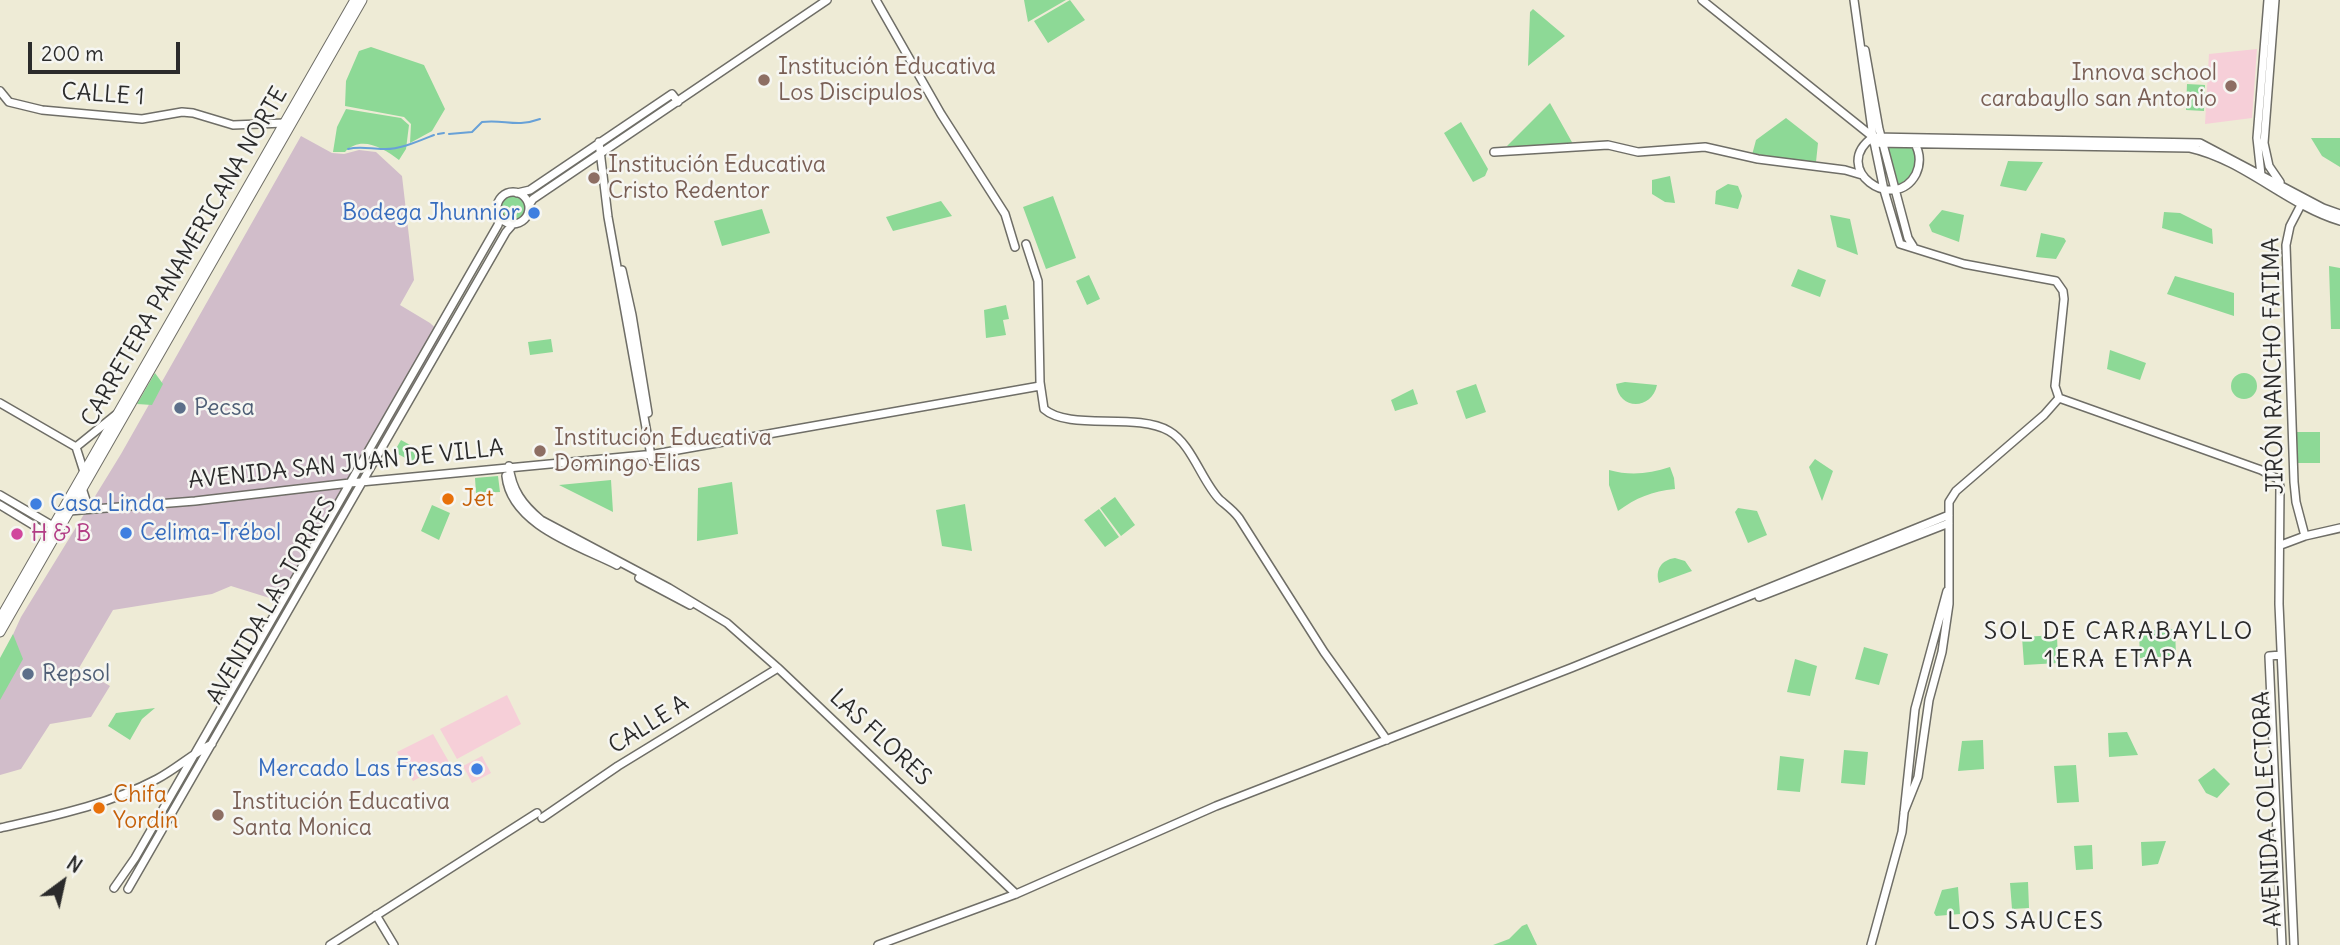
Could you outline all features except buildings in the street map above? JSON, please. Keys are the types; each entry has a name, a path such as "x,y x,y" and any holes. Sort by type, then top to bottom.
{"highway":[{"name":"CARRETERA PANAMERICANA NORTE","path":"0,619 353,0"},
{"name":"CARRETERA PANAMERICANA NORTE","path":"0,632 362,0"}],"street":[{"path":"678,102 672,94 530,190 508,193 500,198 497,206 500,218 513,224 526,218 533,199 678,102 827,0"},
{"path":"876,0 941,114 1005,214 1015,247"},
{"path":"1702,0 1878,140"},
{"path":"1857,0 1869,115 1913,246"},
{"path":"1857,0 1884,190 1897,240 1903,246 1913,246 1929,254 1964,264 2050,279 2060,285 2064,299 2055,386 2059,398 2044,415 1956,491 1949,502 1949,604 1942,652 1929,700 1918,777 1904,812"},
{"path":"2262,178 2257,138 2268,0"},
{"path":"2275,0 2264,143 2269,166 2285,188"},
{"name":"CALLE 1","path":"1,96 16,105 42,110 142,119 182,112 233,125 285,123"},
{"path":"1856,122 1866,122 1869,115"},
{"path":"1862,175 1858,160 1862,147 1878,140 2191,145 2206,148 2340,221"},
{"path":"1494,152 1608,145 1638,152 1705,147 1758,159 1845,170 1862,175 1874,186 1884,190 1896,189 1911,181 1918,170 1919,156 1913,141"},
{"path":"599,142 608,211 632,315 652,453"},
{"path":"1845,170 1858,160"},
{"path":"2262,178 2285,188 2303,201 2340,214"},
{"path":"517,193 523,196 529,205"},
{"name":"JIRÓN RANCHO FATIMA","path":"2303,201 2290,226 2286,245 2294,482 2305,536"},
{"name":"AVENIDA LAS TORRES","path":"114,888 135,858 497,228 500,218"},
{"name":"AVENIDA LAS TORRES","path":"128,889 513,224"},
{"path":"1026,244 1038,281 1040,384 1044,409 1051,414 1070,418 1144,423 1172,432 1196,462 1219,499 1239,518 1324,652 1387,740"},
{"name":"AVENIDA SAN JUAN DE VILLA","path":"82,488 87,503 95,506 652,453 1040,384"},
{"name":"AVENIDA COLECTORA","path":"2059,398 2272,474 2278,479 2281,655 2294,945"},
{"path":"0,403 76,447 84,472"},
{"path":"76,447 118,412"},
{"name":"LAS FLORES","path":"507,466 511,496 522,511 538,525 727,623 1016,894"},
{"name":"AVENIDA SAN JUAN DE VILLA","path":"69,511 194,501 351,481"},
{"path":"0,495 51,530"},
{"path":"0,505 51,530"},
{"path":"1759,597 1949,519"},
{"path":"878,945 1016,894 1163,828 1949,519"},
{"path":"2281,545 2340,528"},
{"path":"1871,945 1902,832 1914,709 1949,582"},
{"name":"AVENIDA COLECTORA","path":"2281,655 2269,656 2282,945"},
{"name":"CALLE A","path":"330,945 778,668"},
{"path":"0,828 88,807 141,787 166,774 194,752 212,744"},
{"path":"376,915 394,945"}],"shaded area":[{"name":"Innova school carabayllo san Antonio","path":"2257,49 2252,118 2205,124 2209,54"},
{"path":"301,136 332,153 344,154 359,150 376,152 402,176 414,280 400,305 430,323 442,334 295,591 276,600 231,586 212,594 113,610 79,668 110,686 91,717 50,724 21,769 0,775 0,663 21,617 121,454"},
{"path":"507,695 521,724 457,759 440,729"},
{"path":"433,734 449,762 413,781 397,752"},
{"name":"Mercado Las Fresas","path":"482,756 491,773 472,783 463,766"}],"green space":[{"path":"1024,0 1066,0 1028,22"},
{"path":"1070,0 1085,20 1048,43 1034,21"},
{"path":"1533,9 1565,36 1528,66 1530,12"},
{"path":"371,47 424,65 445,109 432,131 410,143 411,124 404,117 345,106 346,81 359,51"},
{"path":"2187,84 2205,85 2204,111 2186,110"},
{"path":"1550,103 1573,144 1511,148 1507,146"},
{"path":"346,109 401,118 409,125 406,149 399,160 386,151 365,144 358,144 345,152 333,152 337,127"},
{"path":"1786,118 1818,143 1816,162 1752,155 1756,140"},
{"path":"1461,122 1488,169 1485,176 1473,182 1444,133"},
{"path":"2311,138 2340,138 2340,167 2322,156"},
{"path":"1888,146 1913,146 1915,152 1914,169 1908,178 1898,185"},
{"path":"2008,161 2043,162 2026,191 2000,186"},
{"path":"1670,176 1675,203 1665,202 1652,194 1652,180"},
{"path":"1728,184 1738,186 1742,196 1738,209 1715,204 1716,191"},
{"path":"512,195 521,199 525,208 521,217 512,221 503,217 499,208 503,199"},
{"path":"1053,196 1076,258 1046,269 1023,207"},
{"path":"941,201 952,216 893,231 886,217"},
{"path":"762,209 770,233 722,246 714,221"},
{"path":"1942,210 1964,215 1959,242 1932,232 1929,225"},
{"path":"2164,212 2180,213 2212,229 2213,244 2162,228"},
{"path":"1830,215 1850,219 1858,255 1837,247"},
{"path":"2041,233 2064,238 2066,241 2056,259 2036,257"},
{"path":"2329,266 2340,268 2340,329 2331,329"},
{"path":"1798,269 1826,280 1820,297 1791,286"},
{"path":"1089,275 1100,299 1087,305 1076,281"},
{"path":"2175,276 2234,293 2234,316 2167,294"},
{"path":"1006,305 1009,319 1003,320 1006,335 986,338 984,310"},
{"path":"551,339 553,352 530,355 528,342"},
{"path":"2110,350 2146,363 2140,380 2107,369"},
{"path":"155,373 163,384 152,405 137,404"},
{"path":"2244,373 2253,377 2257,386 2253,395 2244,399 2235,395 2231,386 2235,377"},
{"path":"1625,382 1657,385 1649,399 1636,404 1629,403 1618,393 1616,384"},
{"path":"1476,384 1486,412 1466,419 1456,391"},
{"path":"1413,389 1418,404 1395,411 1391,400"},
{"path":"2297,432 2320,432 2320,463 2296,463"},
{"path":"401,440 421,451 415,463 394,452"},
{"path":"1815,459 1833,471 1822,501 1809,467"},
{"path":"1670,467 1675,489 1645,496 1618,511 1609,485 1609,470 1640,473"},
{"path":"498,476 500,492 476,493 475,478"},
{"path":"611,480 613,512 559,485"},
{"path":"732,482 738,534 697,541 698,488"},
{"path":"1115,497 1135,525 1121,536 1100,508"},
{"path":"965,504 972,551 942,546 936,510"},
{"path":"432,505 450,513 439,540 421,531"},
{"path":"1738,508 1757,511 1767,535 1748,543 1735,512"},
{"path":"1099,509 1119,537 1105,547 1084,520"},
{"path":"1675,558 1685,561 1692,571 1659,583 1660,566"},
{"path":"2175,629 2176,656 2140,658 2139,631"},
{"path":"13,634 23,659 0,700 0,658"},
{"path":"2057,635 2058,663 2024,665 2022,637"},
{"path":"1864,647 1888,654 1879,685 1855,679"},
{"path":"1795,659 1817,666 1810,696 1787,692"},
{"path":"155,708 142,719 130,740 108,726 116,713"},
{"path":"2127,732 2138,755 2109,757 2108,733"},
{"path":"1983,740 1984,769 1958,771 1962,741"},
{"path":"1844,750 1868,752 1865,785 1841,783"},
{"path":"1780,756 1804,759 1800,792 1777,790"},
{"path":"2076,765 2079,802 2057,803 2054,766"},
{"path":"2214,768 2230,784 2217,798 2206,793 2198,780"},
{"path":"2166,841 2158,864 2142,866 2141,842"},
{"path":"2092,845 2093,869 2076,870 2074,846"},
{"path":"2028,882 2029,908 2012,909 2010,883"},
{"path":"1958,887 1960,914 1936,916 1934,913 1942,890"},
{"path":"1527,924 1537,945 1493,945 1509,939"}],"waterway":[{"path":"449,134 472,132 482,122 524,123 540,119"},
{"path":"438,134 444,133"},
{"path":"348,149 396,148 434,135"}],"place":[{"name":"Institución Educativa Los Discipulos","path":"764,80"},
{"name":"Innova school carabayllo san Antonio","path":"2231,86"},
{"name":"Institución Educativa Cristo Redentor","path":"594,178"},
{"name":"Bodega Jhunnior","path":"534,213"},
{"name":"Pecsa","path":"180,408"},
{"name":"Institución Educativa Domingo Elias","path":"540,451"},
{"name":"Jet","path":"448,499"},
{"name":"Casa Linda","path":"36,504"},
{"name":"Celima-Trébol","path":"126,533"},
{"name":"H & B","path":"17,534"},
{"name":"Repsol","path":"28,674"},
{"name":"Mercado Las Fresas","path":"477,769"},
{"name":"Chifa Yordin","path":"99,808"},
{"name":"Institución Educativa Santa Monica","path":"218,815"}],"district":[{"name":"SOL DE CARABAYLLO 1ERA ETAPA","path":"2119,646"},
{"name":"LOS SAUCES","path":"2026,922"}]}
